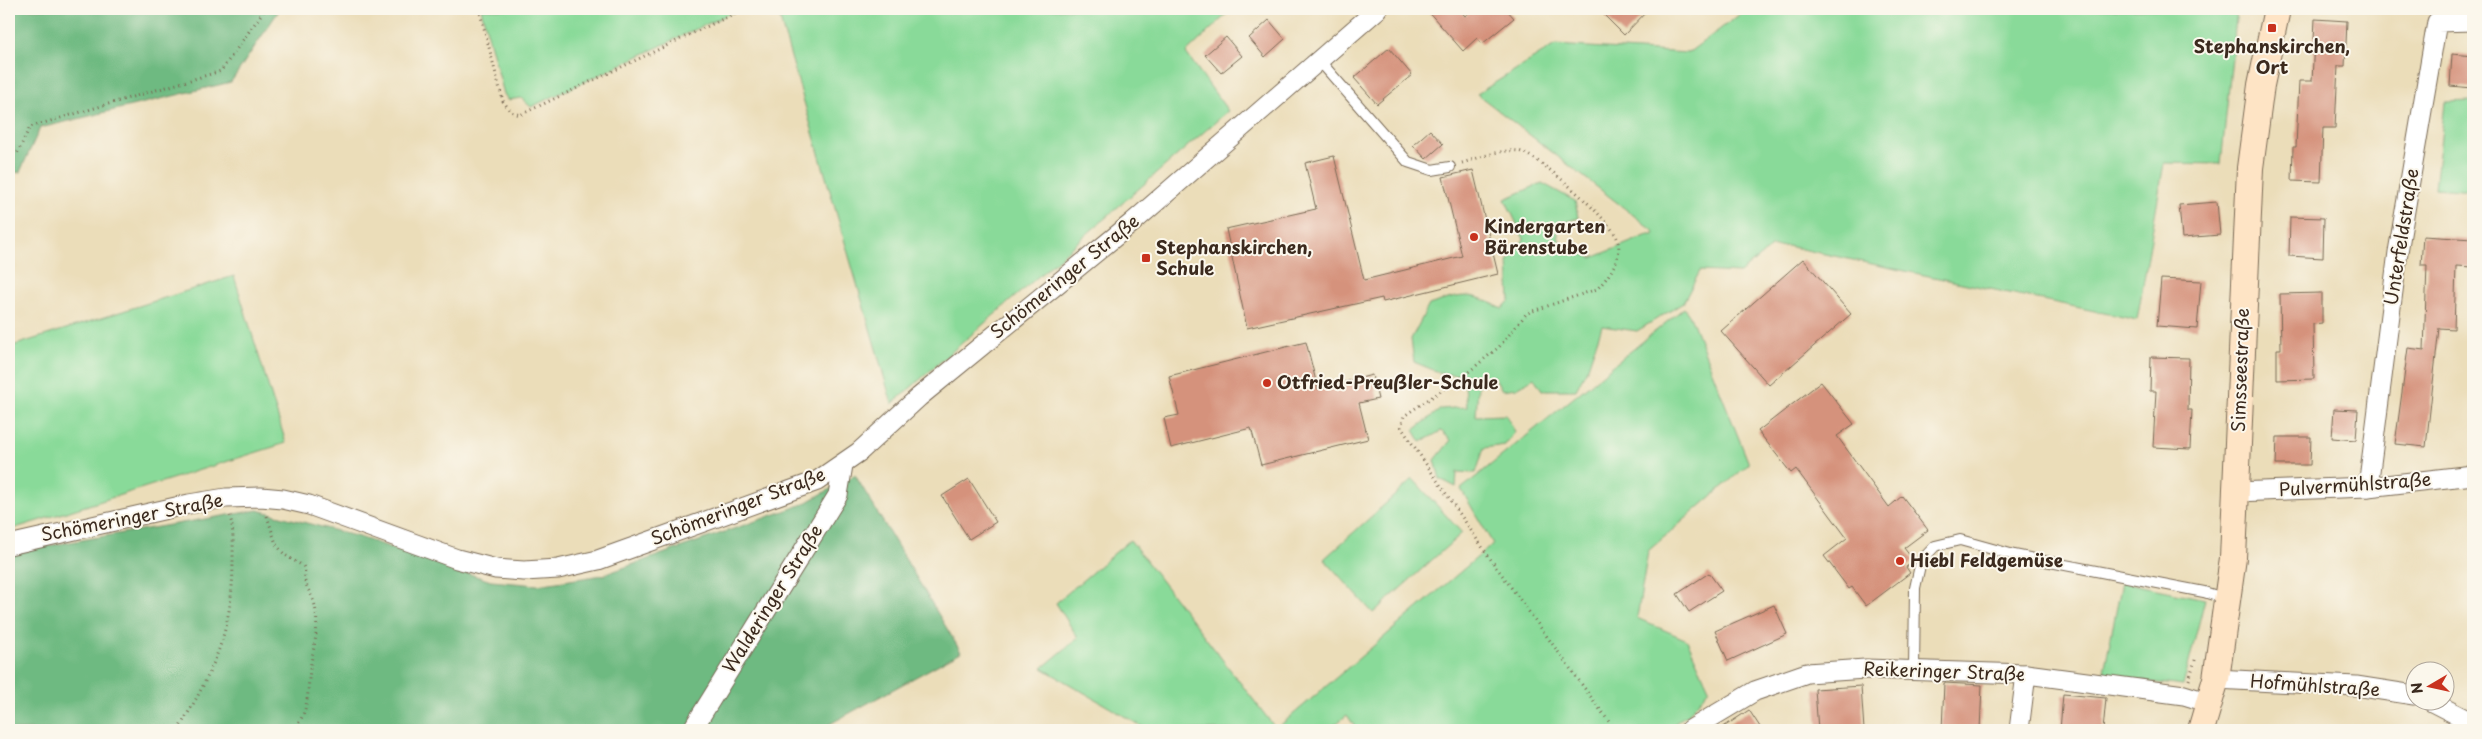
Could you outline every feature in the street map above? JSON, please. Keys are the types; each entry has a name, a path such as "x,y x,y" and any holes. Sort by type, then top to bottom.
{"main road":[{"name":"Simsseestraße","path":"2201,730 2213,691 2228,600 2236,492 2250,168 2261,85 2277,9"}],"street":[{"name":"Schömeringer Straße","path":"9,545 189,504 226,498 261,497 283,499 309,505 457,559 496,569 549,569 598,560 817,481 843,465 919,397 1133,222 1318,59 1378,9"},
{"name":"Unterfeldstraße","path":"2368,488 2398,252 2437,22 2473,20"},
{"name":"Walderinger Straße","path":"692,730 838,495 843,465"},
{"name":"Pulvermühlstraße","path":"2236,492 2368,488 2473,475"},
{"name":"Reikeringer Straße","path":"1690,730 1755,692 1807,673 1866,669 2026,674 2184,695 2213,691"},
{"path":"2019,730 2026,674"},
{"name":"Hofmühlstraße","path":"2213,691 2356,686 2404,693"},
{"path":"2452,712 2473,723"}],"lane":[{"path":"1318,59 1408,162 1432,170 1450,167"},
{"path":"1914,670 1914,588 1921,561 1935,546 1960,540 2014,555 2204,592 2228,600"}],"path":[{"path":"9,157 17,154 30,127 221,71 265,9"},
{"path":"479,9 503,101 511,112 520,115 744,9"},
{"path":"1450,167 1506,151 1529,154 1579,194 1616,237 1618,256 1605,281 1597,289 1528,314 1499,347 1466,374 1404,416 1401,421 1401,427 1489,556 1616,730"},
{"path":"261,497 262,508 272,526 276,544 285,555 303,566 305,581 316,612 317,636 310,669 306,709 301,723 292,730"},
{"path":"178,730 203,688 223,642 233,585 233,529 226,498"}],"green space":[{"path":"9,9 280,9 231,82 40,128 20,172 9,174"},
{"path":"481,9 739,9 531,107 521,98 508,100 504,94"},
{"path":"777,9 1232,9 1186,53 1228,111 892,404"},
{"path":"1747,9 2237,9 2221,164 2164,163 2137,320 1787,246 1771,247 1740,273 1700,271 1683,303 1637,331 1602,326 1588,367 1576,390 1542,390 1534,378 1517,388 1502,390 1494,376 1478,385 1476,416 1506,415 1515,432 1505,445 1484,448 1476,473 1457,472 1456,487 1440,479 1435,460 1451,440 1441,431 1421,442 1414,430 1441,409 1467,407 1465,386 1479,376 1443,374 1414,362 1411,339 1429,305 1450,298 1466,296 1482,299 1502,309 1510,300 1508,262 1524,239 1505,199 1542,183 1575,201 1578,218 1556,225 1560,244 1592,258 1648,235 1654,235 1655,232 1477,94 1555,45 1688,53"},
{"path":"2473,101 2473,191 2435,188 2445,102"},
{"path":"234,276 286,443 9,530 9,347"},
{"path":"1684,308 1691,318 1749,464 1648,551 1637,618 1687,640 1709,689 1689,713 1666,730 1357,730 1347,715 1328,730 1148,730 1042,668 1078,638 1056,603 1130,540 1276,729 1493,544 1461,489"},
{"path":"855,475 961,652 819,730 9,730 9,556 35,548 258,510 359,537 491,581 537,585 603,575 804,504"},
{"path":"1413,479 1462,533 1373,613 1324,559"},
{"path":"2122,582 2205,599 2183,686 2103,676"}],"building":[{"path":"1426,9 1459,9 1465,16 1474,9 1506,9 1514,18 1482,44 1477,38 1463,51"},
{"path":"1598,9 1649,9 1624,35"},
{"path":"2315,19 2347,21 2345,66 2338,66 2335,128 2323,128 2321,182 2292,181 2293,147 2296,147 2299,81 2312,81"},
{"path":"1269,20 1285,39 1265,57 1249,38"},
{"path":"1226,37 1242,56 1221,73 1205,55"},
{"path":"1389,48 1412,75 1377,104 1354,78"},
{"path":"2452,54 2473,56 2473,88 2450,86"},
{"path":"1430,130 1443,144 1426,159 1413,145"},
{"path":"1334,156 1364,280 1462,256 1443,177 1473,170 1498,274 1383,302 1382,298 1247,328 1226,229 1316,209 1305,163"},
{"path":"2217,202 2220,235 2182,238 2179,205"},
{"path":"2290,217 2324,218 2323,258 2289,256"},
{"path":"2423,236 2473,239 2473,267 2456,266 2454,329 2439,328 2426,447 2395,444 2408,348 2424,350 2427,265 2421,265"},
{"path":"1803,259 1851,314 1769,385 1721,331"},
{"path":"2161,279 2201,281 2197,329 2157,326"},
{"path":"2322,293 2322,323 2313,324 2314,379 2277,380 2277,349 2281,349 2280,294"},
{"path":"1306,342 1318,389 1372,375 1378,399 1359,403 1368,439 1261,465 1251,428 1171,448 1164,418 1179,415 1169,376"},
{"path":"2151,357 2189,358 2188,410 2192,410 2190,449 2153,447 2156,391 2150,391"},
{"path":"1821,382 1854,424 1837,436 1889,507 1902,496 1928,530 1904,548 1914,561 1906,567 1910,573 1866,606 1852,587 1849,589 1824,556 1847,538 1796,469 1791,473 1758,431"},
{"path":"2334,409 2358,410 2356,440 2332,438"},
{"path":"2277,437 2311,437 2310,465 2276,465"},
{"path":"969,479 996,522 969,539 942,496"},
{"path":"1709,573 1722,591 1689,612 1677,594"},
{"path":"1774,605 1787,634 1728,661 1715,631"},
{"path":"1944,683 1982,685 1980,730 1942,730"},
{"path":"1861,686 1864,730 1818,730 1815,689"},
{"path":"2063,694 2106,698 2103,730 2060,730"},
{"path":"1749,710 1762,730 1719,730"}],"place":[{"name":"Stephanskirchen, Ort","path":"2272,28"},
{"name":"Kindergarten Bärenstube","path":"1474,237"},
{"name":"Stephanskirchen, Schule","path":"1146,258"},
{"name":"Otfried-Preußler-Schule","path":"1267,383"},
{"name":"Hiebl Feldgemüse","path":"1900,561"}]}
